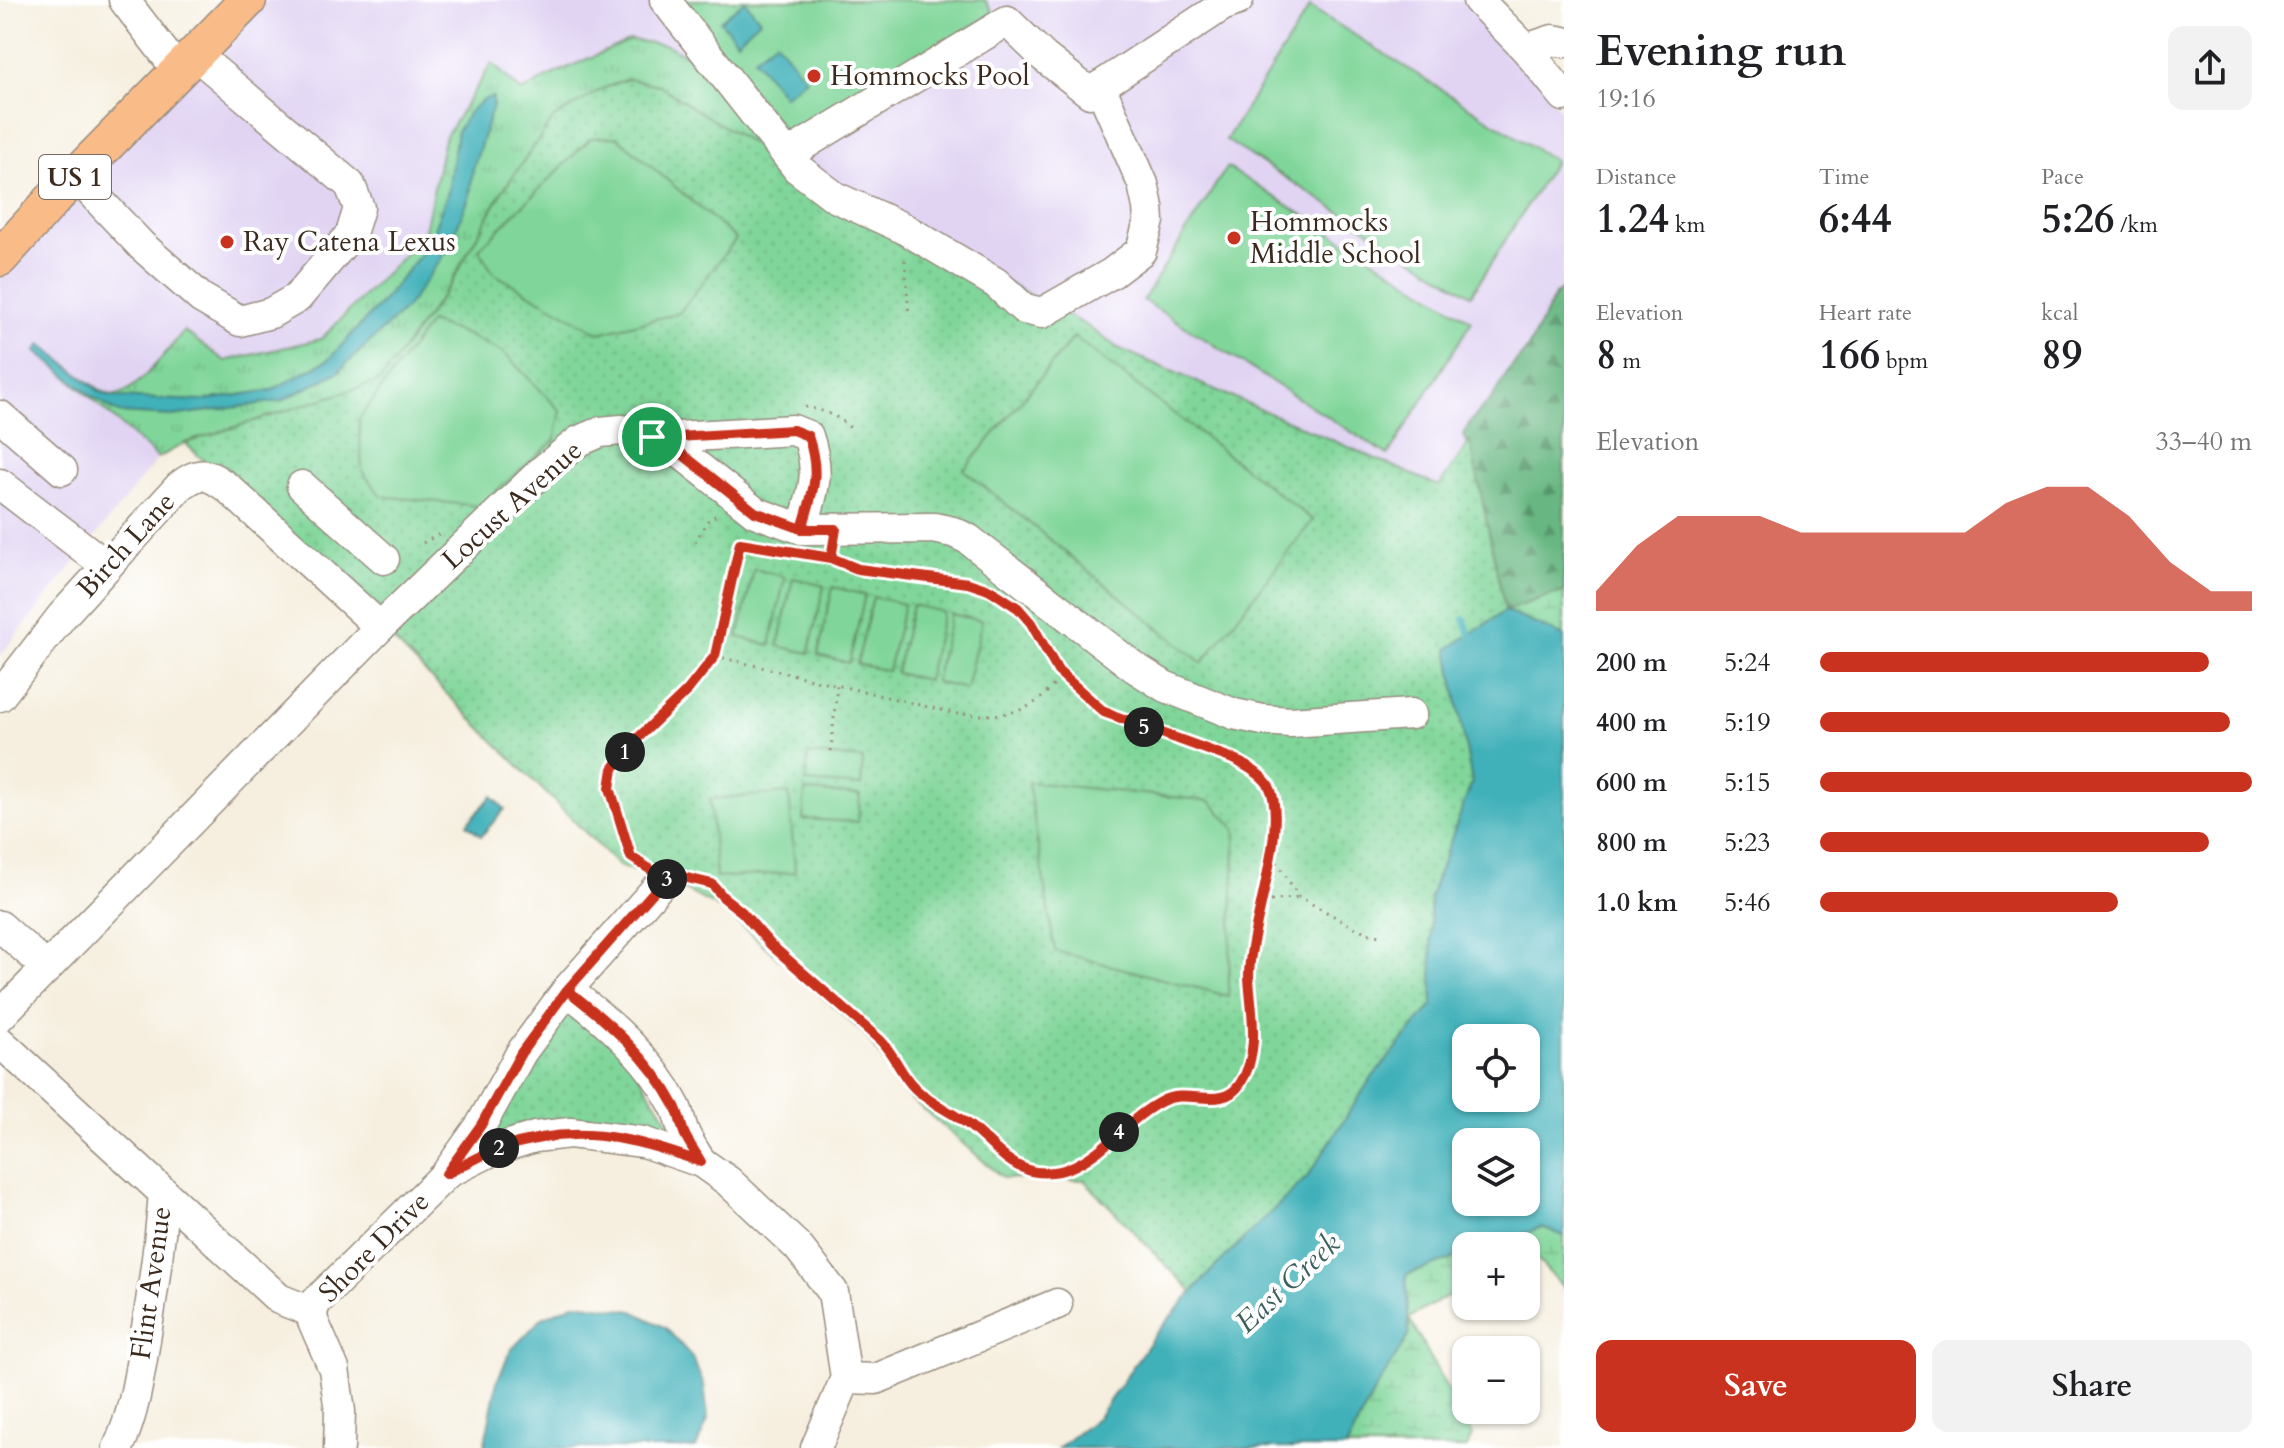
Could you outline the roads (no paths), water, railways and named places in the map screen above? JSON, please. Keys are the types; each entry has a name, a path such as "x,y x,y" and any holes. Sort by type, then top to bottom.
{"main road":[{"name":"US 1","path":"0,258 248,0"}],"street":[{"path":"76,176 142,246 201,298 240,321 271,313 297,298 351,234 359,208 350,185 187,63 124,0"},
{"path":"665,0 797,168 835,197 903,228 996,283 1024,309 1042,313 1112,273 1141,251 1149,221 1143,184 1100,86"},
{"path":"1478,0 1526,49 1564,96"},
{"path":"787,155 1007,21 1044,57 1090,93 1226,2"},
{"path":"1526,49 1553,40 1564,42"},
{"path":"0,416 62,470"},
{"name":"Locust Avenue","path":"0,1016 380,627 542,471 579,441 600,432 622,430 652,437 682,454 797,545 934,528 953,532 968,539 1134,667 1164,686 1234,714 1290,722 1411,714"},
{"path":"652,437 793,430 808,436 815,458 814,487 797,545"},
{"name":"Birch Lane","path":"0,696 62,616 179,487 199,474 213,477 228,488 380,627"},
{"path":"0,484 107,566"},
{"path":"302,486 384,559"},
{"path":"295,550 331,512"},
{"name":"Shore Drive","path":"339,1448 340,1411 334,1369 317,1334 312,1312 316,1302 446,1174 481,1125 521,1053 567,990 665,879"},
{"path":"0,926 47,968"},
{"path":"567,990 635,1049 660,1080 701,1162"},
{"name":"Flint Avenue","path":"0,1042 164,1193 160,1249 137,1388 118,1448"},
{"path":"446,1174 493,1150 535,1137 570,1133 643,1142 701,1162 728,1181 798,1247 833,1292 846,1378 816,1448"},
{"path":"164,1193 279,1299 312,1312"},
{"path":"846,1378 876,1379 1057,1304"}],"water":[{"path":"745,1 760,20 737,41 720,21"},
{"path":"776,41 806,79 784,96 754,58"},
{"path":"493,97 473,169 469,198 448,249 407,307 338,372 281,401 172,416 119,413 90,395 36,351 41,344 102,393 117,397 199,401 272,390 328,360 427,247 448,192 457,131 471,110"},
{"path":"1505,611 1564,636 1564,1236 1542,1227 1528,1232 1452,1232 1452,1259 1406,1275 1409,1335 1372,1395 1346,1448 1058,1448 1098,1417 1155,1334 1211,1271 1308,1176 1370,1080 1433,1005 1430,897 1472,782 1448,649"},
{"path":"492,796 505,809 481,836 467,824"},
{"path":"576,1303 633,1311 666,1328 692,1357 704,1384 708,1419 696,1448 484,1448 497,1381 511,1350 542,1318"}],"waterway":[{"name":"East Creek","path":"1464,619 1473,642"}],"place":[{"name":"Hommocks Pool","path":"814,76"},
{"name":"Hommocks Middle School","path":"1234,238"},
{"name":"Ray Catena Lexus","path":"227,242"}]}
